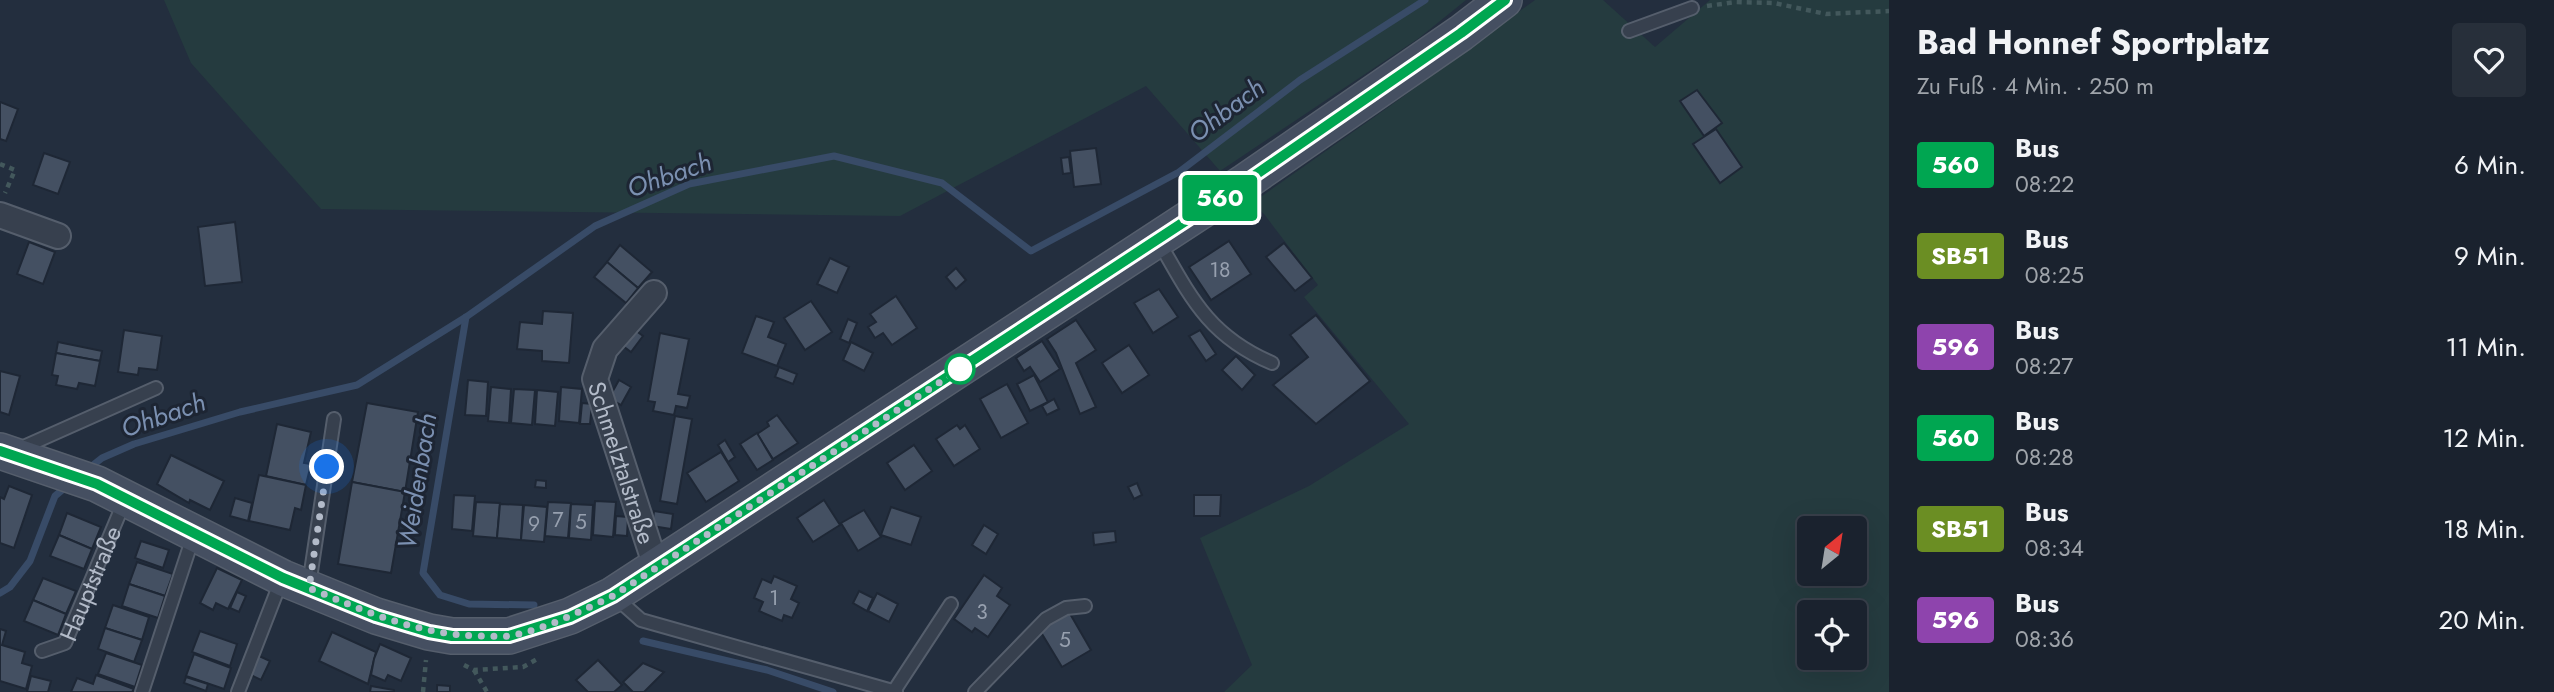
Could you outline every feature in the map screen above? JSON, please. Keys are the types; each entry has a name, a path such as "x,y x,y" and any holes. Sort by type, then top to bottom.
{"main road":[{"name":"Schmelztalstraße","path":"376,616 452,636 509,636 570,617 613,596 1245,182 1439,49 1504,0"},
{"name":"Hauptstraße","path":"5,452 59,469 296,583 376,616"}],"street":[{"path":"2,204 58,236"},
{"name":"Schmelztalstraße","path":"654,293 605,349 595,379 656,567"}],"lane":[{"path":"1629,32 1692,8"},
{"path":"1157,239 1187,292 1208,320 1237,345 1272,363"},
{"name":"Hauptstraße","path":"5,452 156,388"},
{"path":"238,692 296,583 334,419"},
{"name":"Hauptstraße","path":"42,651 65,643 111,492"},
{"path":"142,692 194,534"},
{"path":"613,596 641,620 895,691 951,604"},
{"path":"975,692 1046,619 1066,608 1085,606"}],"path":[{"path":"1692,8 1736,2 1774,3 1826,14 1889,10"},
{"path":"0,164 15,170 2,204"},
{"path":"487,692 474,670 523,667"}],"green space":[{"path":"164,0 1466,0 1419,38 1220,171 1146,86 900,216 321,209 191,63"},
{"path":"1535,0 1603,0 1655,47 1710,0 1889,0 1889,692 1224,692 1252,665 1200,538 1309,486 1409,424 1304,297 1318,285 1264,214 1252,203"}],"building":[{"path":"1697,90 1722,123 1704,136 1680,101"},
{"path":"0,102 18,109 6,141 0,139"},
{"path":"1716,129 1742,167 1720,183 1693,144"},
{"path":"1096,148 1101,184 1074,187 1070,151"},
{"path":"44,153 70,162 58,194 33,185"},
{"path":"1069,157 1071,173 1063,174 1061,158"},
{"path":"235,222 242,282 205,286 198,227"},
{"path":"1229,241 1251,274 1211,300 1189,267"},
{"path":"29,242 55,252 43,284 17,274"},
{"path":"1284,243 1312,278 1295,291 1266,257"},
{"path":"620,245 652,272 638,288 607,262"},
{"path":"830,258 849,267 837,293 817,284"},
{"path":"607,262 638,288 626,303 594,277"},
{"path":"956,268 966,280 956,289 946,277"},
{"path":"1159,289 1178,317 1153,333 1134,303"},
{"path":"896,296 917,328 892,345 883,333 875,338 868,327 876,322 870,314"},
{"path":"811,301 832,332 805,350 784,318"},
{"path":"543,311 573,313 569,363 542,361 542,351 517,349 520,322 542,324"},
{"path":"1316,315 1370,381 1316,424 1273,385 1308,357 1290,335"},
{"path":"756,316 774,322 768,337 786,344 777,366 742,353"},
{"path":"848,319 857,323 849,343 840,339"},
{"path":"1076,320 1096,350 1076,363 1096,407 1080,414 1056,353 1047,339"},
{"path":"124,330 162,336 157,370 139,368 138,375 118,372"},
{"path":"635,330 643,336 631,352 623,346"},
{"path":"1200,330 1216,354 1206,361 1189,336"},
{"path":"660,333 689,339 678,394 690,396 687,408 676,406 674,415 653,411 655,402 648,401"},
{"path":"1042,341 1060,369 1040,382 1030,367 1024,371 1016,358"},
{"path":"58,342 102,351 100,361 56,353"},
{"path":"851,342 873,353 864,371 843,360"},
{"path":"1129,345 1149,375 1122,393 1102,363"},
{"path":"56,353 100,361 95,386 79,383 77,389 56,385 58,376 52,375"},
{"path":"1236,356 1255,375 1242,390 1222,370"},
{"path":"779,367 797,374 793,384 775,377"},
{"path":"0,371 20,376 9,415 0,412"},
{"path":"1034,375 1048,402 1030,411 1017,384"},
{"path":"468,380 488,382 486,416 465,415"},
{"path":"619,380 631,387 621,405 609,398"},
{"path":"1007,384 1028,423 1001,438 980,399"},
{"path":"491,387 511,389 509,423 488,421"},
{"path":"561,387 582,389 579,423 559,421"},
{"path":"514,389 535,390 532,425 511,423"},
{"path":"537,390 558,392 555,426 535,424"},
{"path":"1054,399 1059,409 1047,415 1042,406"},
{"path":"367,403 418,412 405,492 352,482"},
{"path":"582,403 592,404 590,424 580,424"},
{"path":"777,415 798,443 773,459 757,434 769,426 767,422"},
{"path":"675,416 692,419 677,504 660,501"},
{"path":"277,424 311,432 304,463 311,464 306,485 266,476"},
{"path":"957,425 960,429 965,425 980,449 954,466 936,439"},
{"path":"757,433 773,460 757,470 740,444"},
{"path":"725,440 735,457 728,462 718,445"},
{"path":"914,445 932,471 905,490 887,463"},
{"path":"721,452 739,481 706,502 687,473"},
{"path":"171,455 224,481 210,510 190,500 189,503 157,484"},
{"path":"259,475 306,485 301,510 295,508 290,530 249,521"},
{"path":"536,480 546,481 546,488 535,487"},
{"path":"352,482 405,492 391,573 338,564"},
{"path":"1137,483 1142,495 1134,499 1128,487"},
{"path":"9,486 32,495 14,548 0,543 0,497 4,499"},
{"path":"454,495 475,496 472,531 452,529"},
{"path":"1194,495 1221,495 1220,516 1194,516"},
{"path":"235,498 252,503 248,521 230,516"},
{"path":"824,500 840,525 813,542 797,518"},
{"path":"595,501 616,502 613,537 593,535"},
{"path":"476,502 500,503 497,538 473,536"},
{"path":"548,502 571,503 568,538 545,536"},
{"path":"500,504 523,505 521,540 497,538"},
{"path":"571,504 593,505 591,540 569,538"},
{"path":"524,505 547,507 544,542 521,540"},
{"path":"891,507 921,517 911,545 881,535"},
{"path":"864,510 881,537 858,551 841,523"},
{"path":"654,511 673,514 671,529 652,526"},
{"path":"67,513 101,527 92,549 59,535"},
{"path":"616,516 628,517 627,536 615,535"},
{"path":"984,525 998,534 986,554 972,545"},
{"path":"1115,531 1116,542 1094,545 1093,533"},
{"path":"59,535 92,549 84,569 50,556"},
{"path":"141,541 169,550 163,568 135,558"},
{"path":"137,562 173,574 165,596 129,584"},
{"path":"217,568 242,580 228,609 216,603 213,610 200,603"},
{"path":"984,575 1002,588 997,596 1010,605 988,637 975,628 972,632 954,619"},
{"path":"774,576 797,586 791,599 799,603 792,618 784,615 782,621 759,611 763,602 754,598 762,579 771,583"},
{"path":"43,578 76,591 66,614 33,600"},
{"path":"129,584 165,596 158,618 122,606"},
{"path":"859,591 873,598 867,611 853,603"},
{"path":"237,592 246,596 239,612 230,608"},
{"path":"877,593 898,604 889,622 868,611"},
{"path":"33,600 66,614 58,635 24,621"},
{"path":"113,605 149,617 142,640 105,628"},
{"path":"1069,612 1091,650 1062,667 1039,629"},
{"path":"105,628 142,640 134,662 98,649"},
{"path":"0,629 6,631 2,645 25,652 22,663 32,666 26,689 0,681"},
{"path":"200,631 237,644 230,666 192,652"},
{"path":"332,632 376,652 368,684 319,661"},
{"path":"380,644 411,658 401,681 388,675 385,681 371,675"},
{"path":"106,653 142,665 135,687 98,674"},
{"path":"194,654 231,668 224,689 186,676"},
{"path":"257,655 270,661 261,680 249,674"},
{"path":"598,660 622,685 614,692 588,692 576,680"},
{"path":"643,663 664,672 644,692 633,692 623,682"},
{"path":"96,675 134,689 132,692 71,692 77,678 93,684"},
{"path":"31,676 51,681 48,692 27,692"},
{"path":"186,677 208,684 206,691 184,683"},
{"path":"437,685 450,686 450,692 437,692"},
{"path":"371,686 394,690 394,692 370,692"}],"waterway":[{"name":"Ohbach","path":"88,469 102,458 134,444 240,412 357,385 466,317 595,226 689,184 834,156 942,183 1031,251 1179,172 1300,80 1425,0"},
{"name":"Weidenbach","path":"466,317 423,573 440,595 469,604 534,605"},
{"name":"Ohbach","path":"0,593 10,587 30,561 55,496 68,485"},
{"name":"Weidenbach","path":"643,641 767,670 833,692"}],"bus line":[{"name":"560","path":"0,451 97,484 283,578 376,616 452,636 509,636 570,617 613,596 1245,182 1505,0"}],"route":[{"path":"327,467 309,588 376,616 429,632 452,636 509,636 570,617 613,596 960,369"}]}
